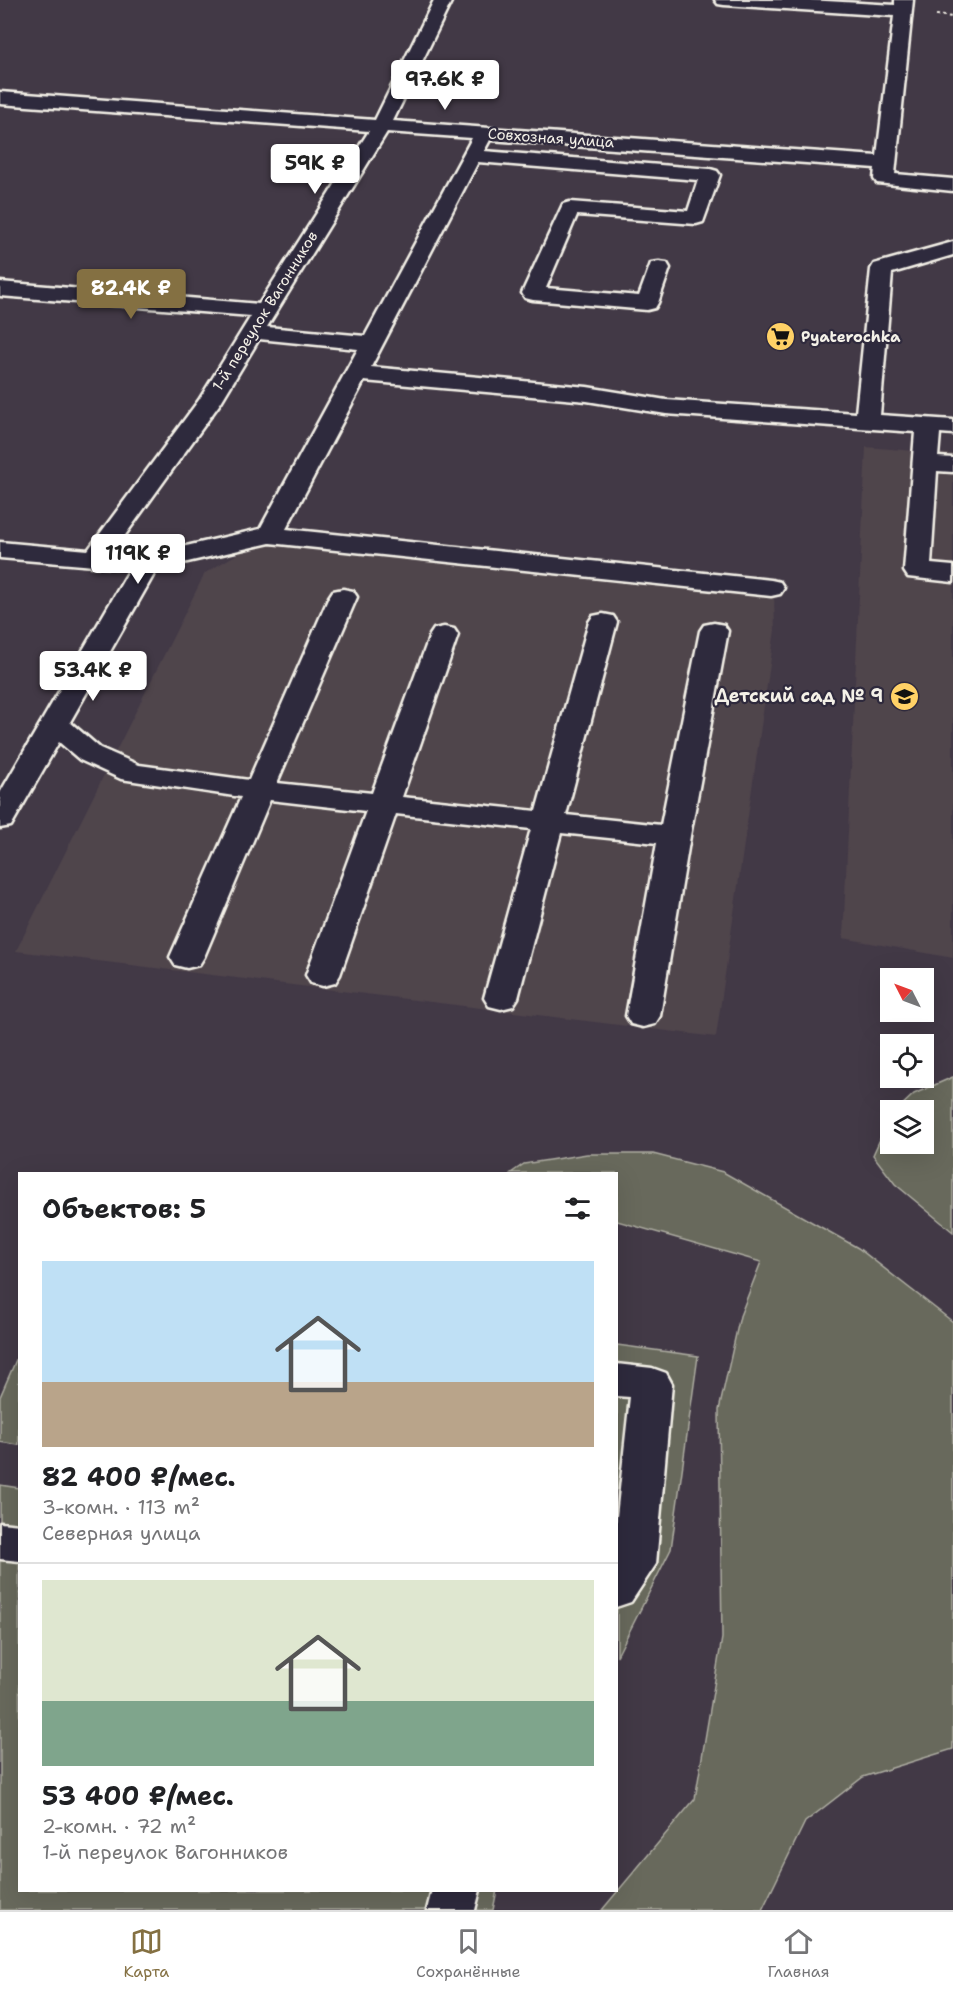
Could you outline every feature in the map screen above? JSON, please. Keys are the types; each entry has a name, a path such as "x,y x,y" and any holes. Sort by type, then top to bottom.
{"street":[{"name":"1-й переулок Вагонников","path":"95,559 209,402 382,125 443,0"},
{"path":"724,0 903,6 888,163 884,179 953,185"},
{"name":"Совхозная улица","path":"0,98 888,163"},
{"path":"270,535 484,133"},
{"path":"472,156 710,175 696,218 570,208 534,293 647,303 659,268"},
{"path":"867,421 882,269 953,248"},
{"path":"0,288 266,311"},
{"path":"252,332 372,343"},
{"path":"356,373 587,394 666,407 953,427"},
{"path":"928,426 917,571 953,574"},
{"path":"924,463 953,465"},
{"path":"0,550 147,563 270,535 771,588"},
{"path":"0,819 147,563"},
{"path":"187,957 343,597"},
{"path":"501,998 603,622"},
{"path":"643,1016 674,836 714,631"},
{"path":"323,975 444,635"},
{"path":"54,723 90,753 132,773 259,790 384,802 674,836"},
{"path":"618,1380 652,1384 634,1564 618,1586"},
{"path":"0,1541 18,1543"},
{"path":"451,1910 456,1892"}],"shaded area":[{"name":"Детский сад № 9","path":"866,447 953,454 953,958 843,938"},
{"path":"259,541 774,594 775,630 716,1037 16,951 205,573"}],"green space":[{"path":"953,1077 953,1232 895,1184 873,1155 880,1139 880,1154 934,1154 934,1100 908,1100 914,1094 934,1088 934,1085"},
{"path":"587,1154 653,1154 723,1172 858,1248 953,1322 953,1749 863,1777 805,1822 762,1910 602,1910 695,1799 722,1638 719,1410 740,1316 761,1262 618,1221 618,1172 512,1172 524,1164"},
{"path":"618,1345 698,1356 671,1549 618,1654"},
{"path":"18,1355 18,1445 0,1442 0,1397"},
{"path":"0,1485 18,1488 18,1892 497,1892 493,1910 0,1910"}],"place":[{"name":"Pyaterochka","path":"780,337"},
{"name":"Детский сад № 9","path":"904,696"}]}
